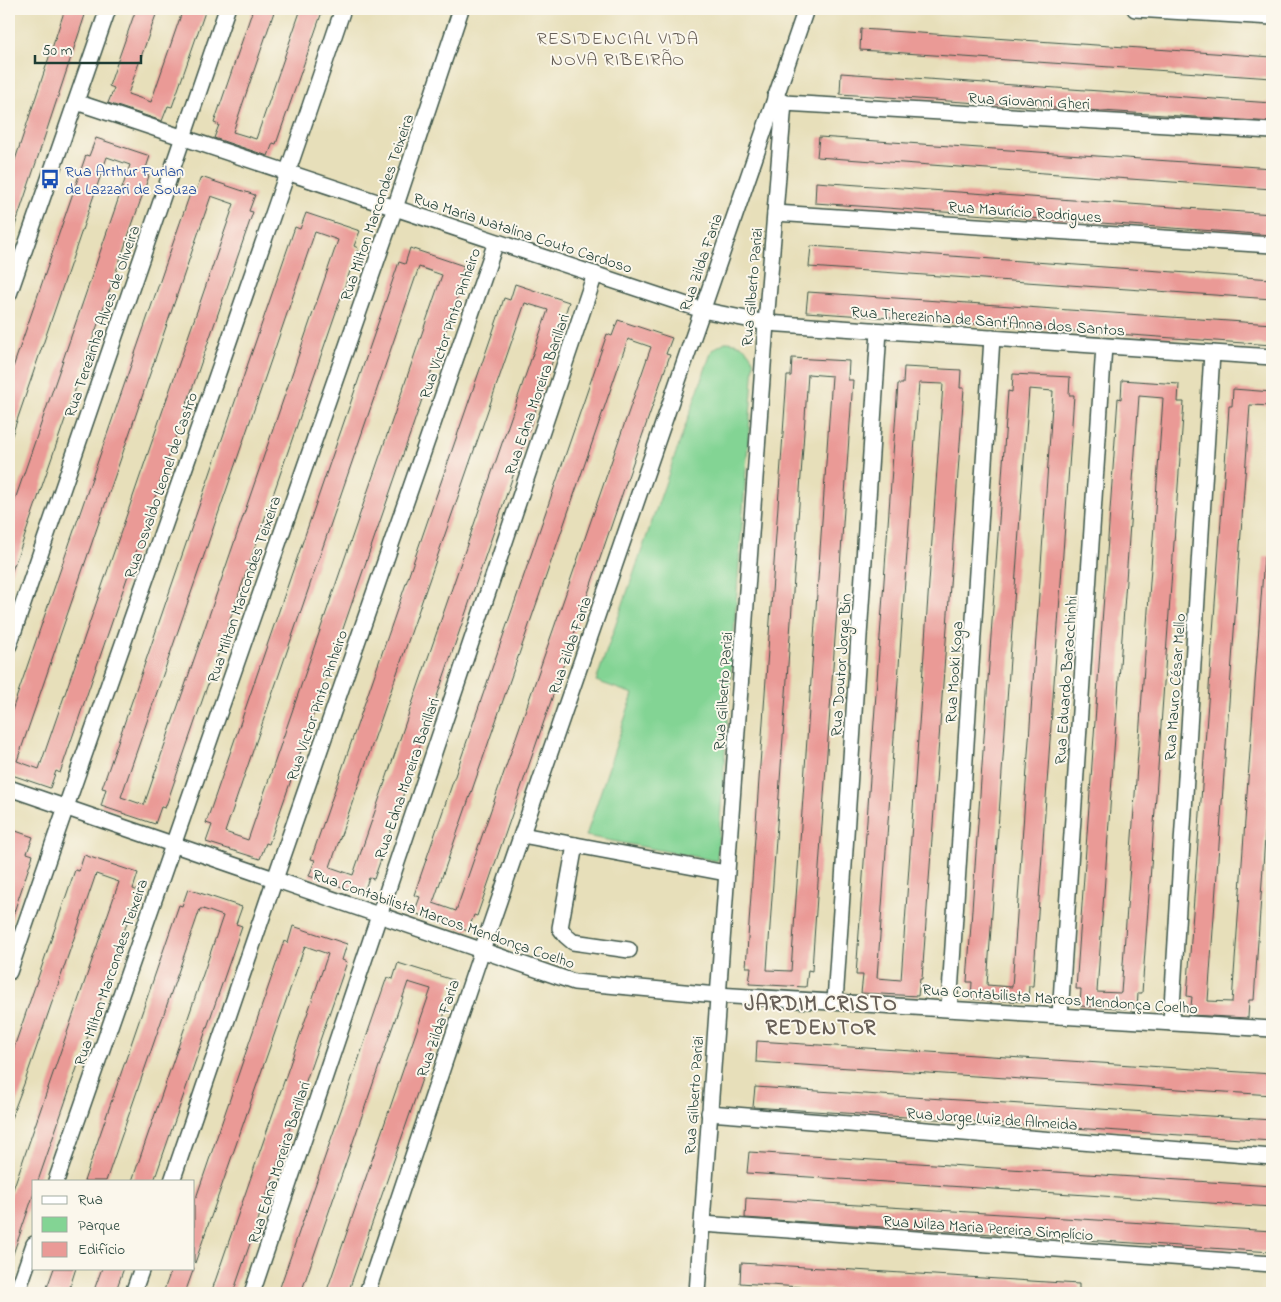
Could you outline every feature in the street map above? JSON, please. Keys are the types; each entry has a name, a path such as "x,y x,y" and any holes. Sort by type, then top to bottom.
{"street":[{"path":"9,294 108,9"},
{"name":"Rua Terezinha Alves de Oliveira","path":"9,645 227,9"},
{"name":"Rua Osvaldo Leonel de Castro","path":"9,972 343,9"},
{"name":"Rua Milton Marcondes Teixeira","path":"56,1180 395,208 461,9"},
{"name":"Rua Zilda Faria","path":"367,1293 482,950 702,310 780,100 806,9"},
{"path":"1135,9 1272,17"},
{"name":"Rua Giovanni Gheri","path":"780,100 1272,131"},
{"name":"Rua Gilberto Parizi","path":"697,1293 775,213 780,100"},
{"name":"Rua Maria Natalina Couto Cardoso","path":"76,102 702,310"},
{"name":"Rua Maurício Rodrigues","path":"775,213 1272,245"},
{"name":"Rua Victor Pinto Pinheiro","path":"172,1180 274,879 496,242"},
{"name":"Rua Edna Moreira Barillari","path":"252,1293 595,274"},
{"name":"Rua Therezinha de Sant'Anna dos Santos","path":"702,310 766,323 1272,357"},
{"name":"Rua Doutor Jorge Bin","path":"835,1002 879,330"},
{"name":"Rua Mooki Koga","path":"949,1009 992,338"},
{"name":"Rua Eduardo Baracchinhi","path":"1060,1016 1104,346"},
{"name":"Rua Mauro César Mello","path":"1171,1023 1212,353"},
{"name":"Rua Contabilista Marcos Mendonça Coelho","path":"9,788 574,982 718,995 1272,1029"},
{"path":"522,835 726,873"},
{"path":"575,845 560,928 573,942 629,950"},
{"name":"Rua Jorge Luiz de Almeida","path":"709,1113 1272,1157"},
{"name":"Rua Nilza Maria Pereira Simplício","path":"702,1224 1272,1264"},
{"path":"16,1293 32,1249"},
{"path":"133,1293 141,1270"}],"green space":[{"path":"725,342 735,343 743,347 747,350 754,363 717,861 586,836 633,694 596,681 712,350"}],"building":[{"path":"65,9 87,9 11,238 9,238 9,178"},
{"path":"136,9 158,9 128,94 151,102 183,9 206,9 172,107 168,106 162,121 108,103 114,88 109,86"},
{"path":"253,9 275,9 233,132 256,139 301,9 323,9 276,144 273,143 268,156 214,138 219,125 214,123"},
{"path":"861,29 1272,57 1272,78 860,50"},
{"path":"841,73 1272,103 1272,122 840,94"},
{"path":"819,137 1272,168 1272,189 817,157"},
{"path":"96,138 150,156 144,174 149,176 22,544 9,576 9,517 130,165 107,157 11,438 9,438 9,379 86,155 89,156"},
{"path":"201,177 255,195 249,211 253,212 60,773 56,771 50,788 12,775 11,779 9,778 9,719 191,191 195,193","holes":["211,196 234,204 39,769 17,761"]},
{"path":"816,182 1272,214 1272,235 815,203"},
{"path":"306,213 360,231 354,246 358,248 168,800 165,808 161,807 155,824 101,806 106,789 102,788 295,227 300,229","holes":["315,232 338,240 144,805 121,797"]},
{"path":"811,246 1272,279 1272,299 809,267"},
{"path":"410,248 464,266 459,282 462,283 269,844 266,843 260,859 206,842 212,825 206,823 399,262 405,264","holes":["419,267 442,275 248,840 225,832"]},
{"path":"515,284 569,302 564,318 567,319 374,879 369,878 363,894 309,876 315,860 311,859 504,298 510,300","holes":["525,303 548,310 353,875 330,867"]},
{"path":"808,292 1272,324 1272,345 806,312"},
{"path":"618,320 672,338 666,354 670,355 477,916 474,915 468,931 414,913 420,897 414,895 607,334 612,336","holes":["628,339 651,347 456,911 433,903"]},
{"path":"792,358 849,361 848,380 853,380 812,971 808,970 806,987 749,984 751,967 746,967 787,376 791,376","holes":["808,374 832,376 791,971 767,970"]},
{"path":"904,367 961,370 960,388 964,388 922,979 920,979 918,996 861,993 863,975 856,975 898,384 903,384","holes":["919,383 943,384 901,980 877,978"]},
{"path":"1013,374 1070,377 1069,395 1074,395 1033,986 1029,986 1028,1002 971,999 972,982 967,982 1008,391 1012,392","holes":["1029,389 1053,391 1012,987 987,985"]},
{"path":"1122,380 1179,384 1178,402 1184,402 1142,993 1138,993 1137,1009 1080,1006 1081,989 1076,989 1118,398 1121,399","holes":["1139,396 1163,398 1121,993 1097,992"]},
{"path":"1233,389 1272,392 1272,406 1250,405 1208,1001 1232,1002 1264,557 1272,557 1272,734 1254,1000 1249,1000 1248,1018 1190,1015 1192,997 1187,996 1229,406 1232,406"},
{"path":"13,830 33,837 27,853 33,855 11,921 9,921 9,844"},
{"path":"84,855 138,873 133,889 138,891 38,1180 32,1180 32,1199 11,1260 9,1260 9,1201 119,882 96,874 24,1084 9,1121 9,1062 75,870 79,871"},
{"path":"188,889 242,907 236,924 242,926 154,1180 132,1180 223,916 203,909 200,909 106,1180 84,1180 179,905 182,906"},
{"path":"293,926 347,944 342,960 347,962 233,1293 211,1293 328,954 305,946 195,1263 195,1198 284,941 288,943"},
{"path":"398,963 453,980 447,997 450,998 348,1293 326,1293 431,989 408,982 301,1293 278,1293 387,977 393,979"},
{"path":"757,1041 1272,1074 1272,1095 756,1062"},
{"path":"755,1087 1272,1120 1272,1141 753,1107"},
{"path":"749,1152 1272,1186 1272,1207 747,1173"},
{"path":"746,1198 1272,1231 1272,1252 745,1218"},
{"path":"741,1263 1079,1284 1079,1293 889,1293 740,1283"},
{"path":"53,1270 75,1270 68,1293 45,1293"},
{"path":"101,1270 123,1270 115,1293 93,1293"},
{"path":"171,1270 193,1270 185,1293 163,1293"}],"place":[{"name":"Rua Arthur Furlan de Lazzari de Souza","path":"50,179"}],"district":[{"name":"RESIDENCIAL VIDA NOVA RIBEIRÃO","path":"618,48"},
{"name":"JARDIM CRISTO REDENTOR","path":"821,1015"}]}
